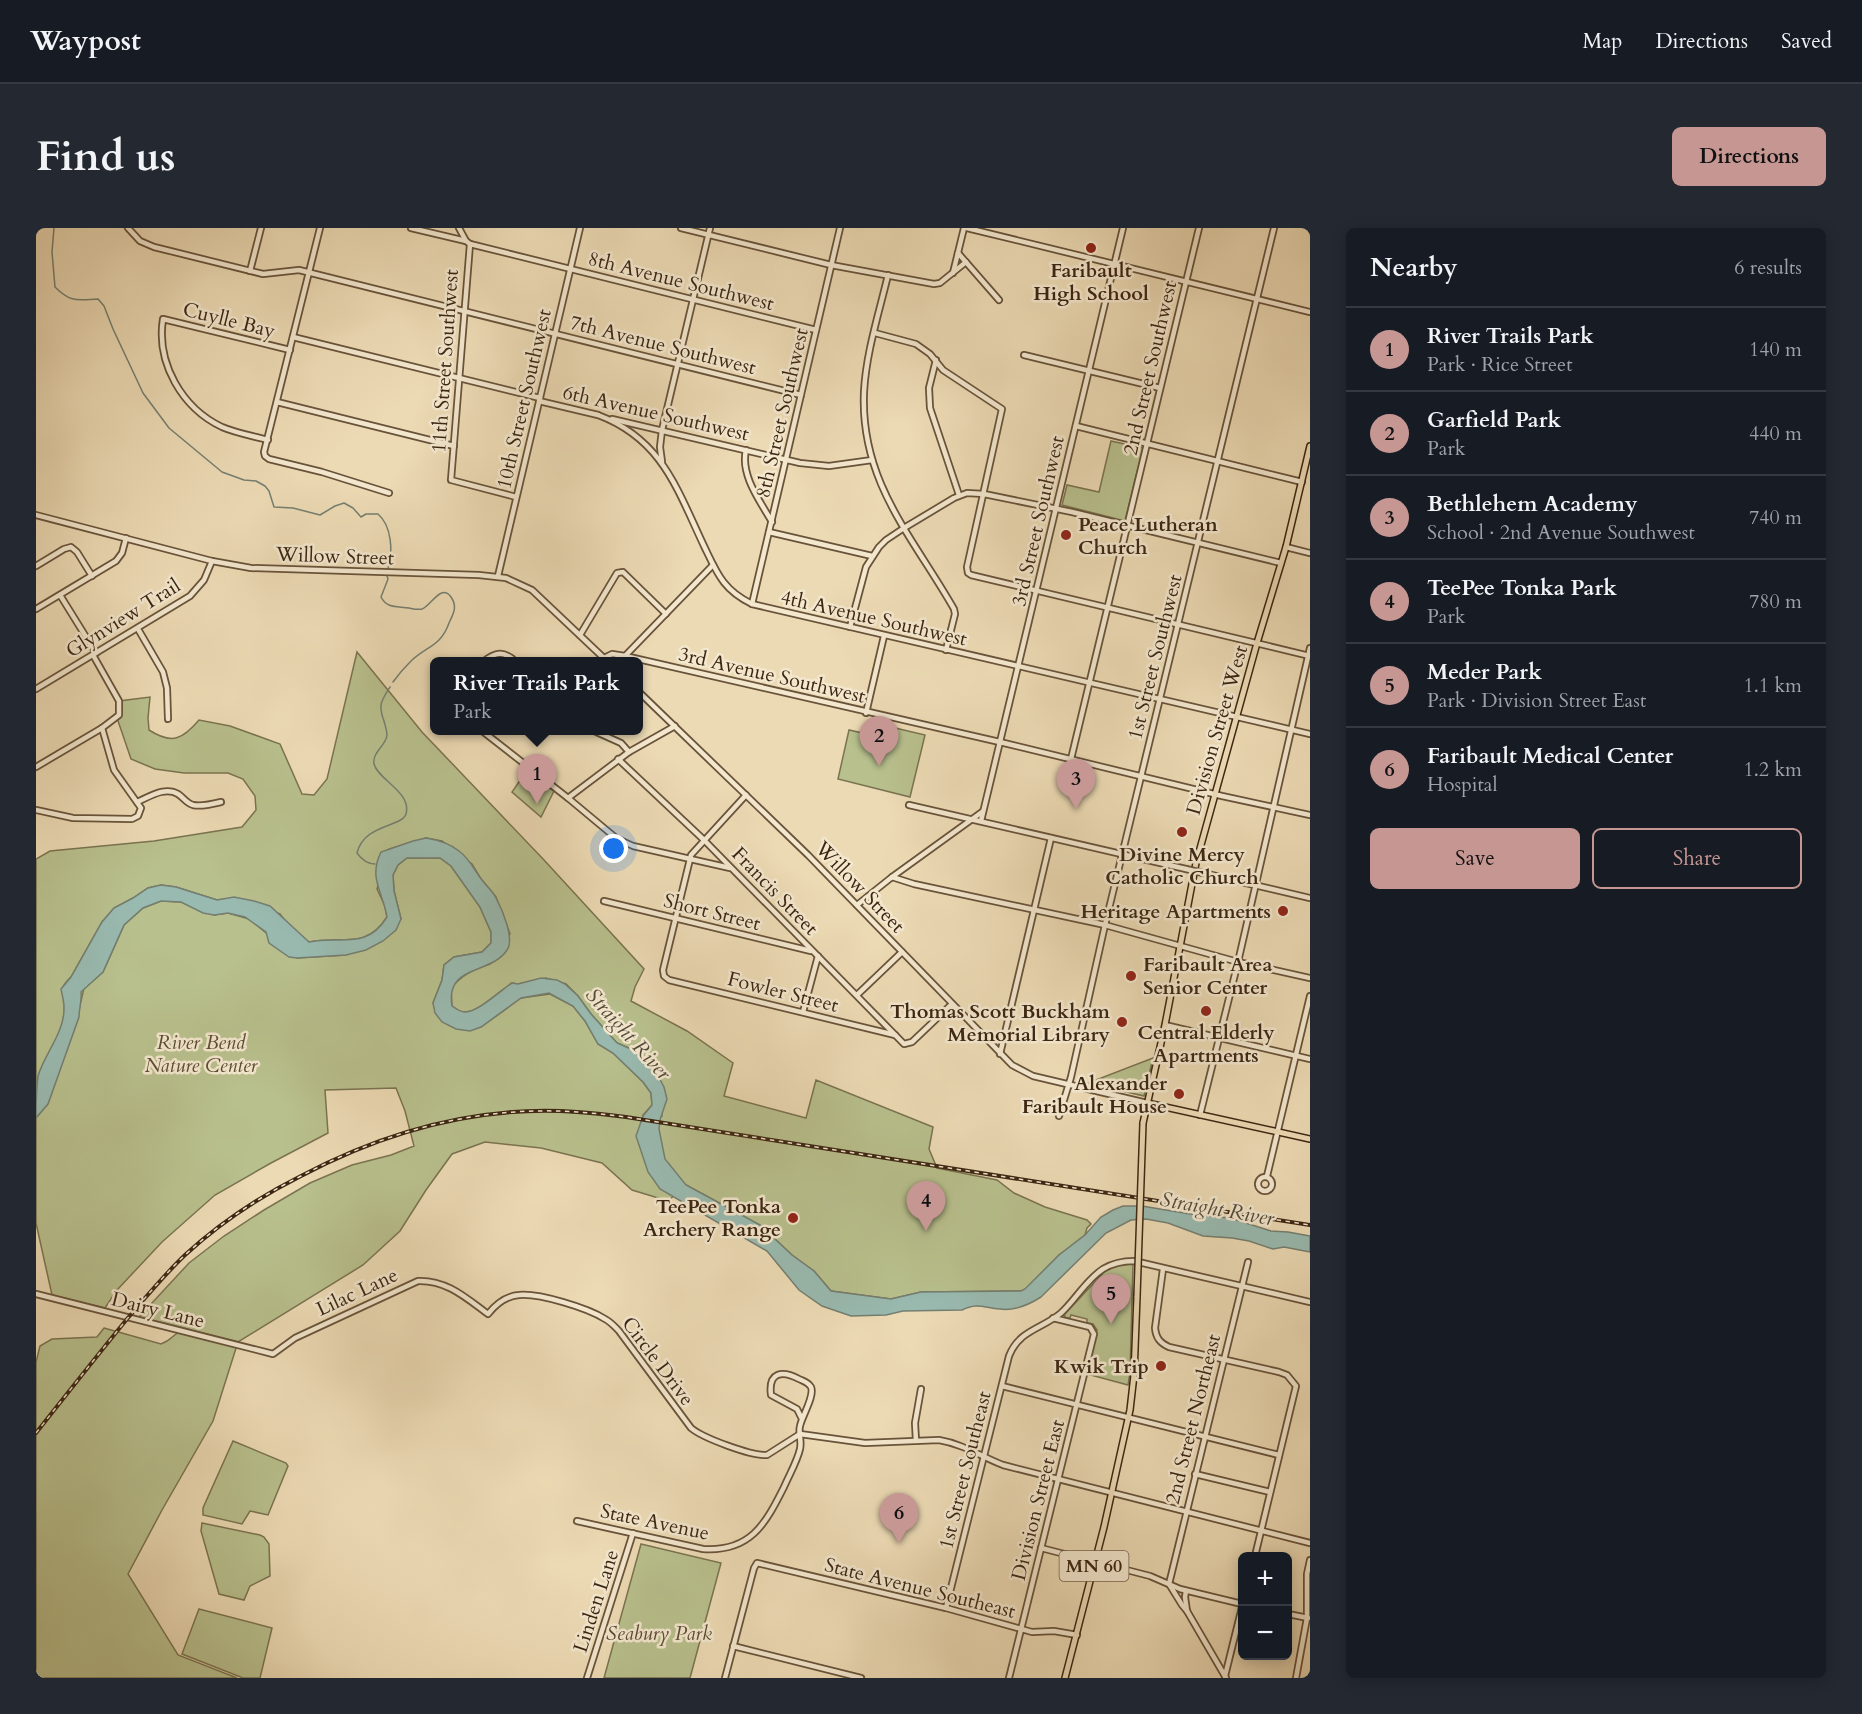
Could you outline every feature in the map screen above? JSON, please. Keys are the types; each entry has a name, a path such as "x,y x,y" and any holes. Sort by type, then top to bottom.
{"main road":[{"name":"Division Street West","path":"1165,1025 1196,863 1286,547 1307,470 1310,447"},
{"path":"1165,1025 1147,1103 1310,1139"},
{"name":"MN 60","path":"1065,1678 1095,1563 1128,1418 1134,1374 1143,1123 1147,1103"}],"street":[{"name":"7th Avenue Southwest","path":"128,228 140,240 154,247 250,271 263,274 294,270 309,272 801,395"},
{"path":"250,271 261,228"},
{"path":"320,228 264,452 269,459 322,472 389,493"},
{"name":"8th Avenue Southwest","path":"411,228 816,330"},
{"name":"11th Street Southwest","path":"459,228 468,243 451,480 516,497"},
{"name":"10th Street Southwest","path":"498,576 580,228"},
{"path":"681,228 831,265 937,284 940,284 966,262"},
{"path":"663,464 660,447 662,430 710,228"},
{"name":"8th Street Southwest","path":"752,604 840,228"},
{"path":"953,273 966,228 1310,312"},
{"name":"3rd Street Southwest","path":"981,821 1123,228"},
{"name":"2nd Street Southwest","path":"1071,759 1199,228"},
{"name":"1st Street Southwest","path":"1070,1084 1105,925 1274,228"},
{"path":"958,253 999,300"},
{"path":"888,275 867,365 864,391 865,426 872,460 885,495 954,609 946,650"},
{"name":"Cuylle Bay","path":"268,440 225,428 204,416 187,400 165,360 161,340 163,319 290,350"},
{"path":"874,333 916,344 930,354 943,370 1002,409 967,567 968,573 1309,656"},
{"name":"6th Avenue Southwest","path":"293,337 597,415 800,463 829,466 872,460"},
{"path":"1024,355 1160,388"},
{"path":"936,360 928,398 959,495"},
{"path":"932,379 943,370"},
{"path":"277,402 454,446"},
{"name":"4th Avenue Southwest","path":"597,415 634,434 654,453 673,482 718,575 732,593 752,604 1310,734"},
{"path":"1076,426 1302,482"},
{"path":"746,450 745,463 748,476 772,522"},
{"path":"850,627 866,567 886,540 959,495 975,492 1281,563"},
{"name":"Willow Street","path":"36,515 212,561 262,569 498,576 514,580 532,590 603,657"},
{"path":"769,532 872,556"},
{"path":"36,609 120,557 126,538"},
{"path":"36,566 71,547 77,552 92,576"},
{"path":"1286,547 1310,553"},
{"name":"Glynview Trail","path":"36,689 190,596 204,580 212,561"},
{"path":"625,656 713,565"},
{"path":"580,635 619,571 666,614"},
{"path":"36,767 102,728 121,712 119,701 95,654 60,595"},
{"path":"138,629 166,680 168,719"},
{"path":"866,713 884,636"},
{"path":"1200,1115 1238,962 1310,648"},
{"path":"489,657 498,652 512,657"},
{"name":"3rd Avenue Southwest","path":"609,657 612,654 629,657"},
{"name":"3rd Avenue Southwest","path":"643,660 1000,742 1214,795 1310,815"},
{"name":"Willow Street","path":"643,696 808,855 1012,1065 1025,1073 1147,1103"},
{"path":"568,798 618,759 675,726"},
{"path":"36,810 73,818 132,819 138,816 141,811 137,801 114,770 102,728"},
{"path":"487,735 568,798 608,833 624,843 732,869"},
{"path":"603,735 621,743 629,752"},
{"name":"Francis Street","path":"618,759 704,840 907,1045 952,1004"},
{"path":"137,801 159,792 170,791 180,795 191,804 222,802"},
{"path":"676,918 694,851 746,795"},
{"path":"909,805 1310,898"},
{"path":"857,906 892,877 983,812"},
{"path":"1000,1054 1051,838"},
{"path":"892,877 914,884 1105,925 1238,962 1310,978"},
{"name":"Short Street","path":"604,901 816,954"},
{"name":"Fowler Street","path":"676,918 663,970 664,976 669,980 895,1035"},
{"path":"856,995 902,952"},
{"path":"803,1012 816,954"},
{"path":"1267,1176 1310,996"},
{"path":"1165,1025 1310,1059"},
{"path":"1059,1116 1070,1084"},
{"path":"1053,1318 1060,1314 1099,1272 1116,1263 1134,1261 1310,1302"},
{"name":"2nd Street Northeast","path":"1169,1584 1248,1262"},
{"path":"1163,1269 1155,1328 1158,1339 1169,1347 1287,1375 1296,1386 1256,1552"},
{"name":"Lilac Lane","path":"273,1354 295,1338 418,1281 449,1286 488,1314"},
{"name":"Dairy Lane","path":"36,1294 273,1354"},
{"name":"Circle Drive","path":"488,1314 497,1304 519,1295 573,1305 607,1319 619,1331 683,1418 697,1433 761,1455 772,1453 800,1434"},
{"name":"Division Street East","path":"1009,1678 1094,1334 1090,1327 1053,1318"},
{"name":"1st Street Southeast","path":"946,1608 1009,1356 1017,1341 1053,1318"},
{"name":"State Avenue","path":"577,1521 703,1549 720,1549 746,1540 760,1528 772,1511 800,1447 802,1419 812,1394 808,1383 788,1373 778,1375 770,1387 771,1395 797,1408 802,1419"},
{"path":"1002,1386 1279,1455"},
{"path":"916,1441 915,1423 921,1389"},
{"path":"800,1434 865,1443 939,1440 951,1442 1004,1465 1310,1543"},
{"path":"1196,1474 1270,1492"},
{"name":"Linden Lane","path":"587,1678 633,1533"},
{"path":"1041,1548 1150,1576 1186,1591 1238,1605"},
{"path":"1296,1678 1309,1618 1307,1574 1310,1560"},
{"name":"State Avenue Southeast","path":"733,1646 757,1563 946,1608 1032,1632 1054,1631 1077,1635"},
{"path":"1169,1584 1226,1677"},
{"path":"1186,1591 1187,1611"},
{"path":"1292,1615 1309,1618"},
{"path":"1226,1677 1238,1624"},
{"path":"725,1678 733,1646 861,1678"}],"green space":[{"path":"1111,441 1143,448 1125,521 1062,505 1067,485 1099,492"},
{"name":"River Bend Nature Center","path":"357,652 422,732 644,969 631,1001 687,1031 733,1063 724,1096 806,1118 816,1080 933,1127 929,1149 937,1168 997,1180 1014,1193 1045,1207 1087,1220 1091,1224 1085,1235 1059,1255 1025,1290 1021,1291 921,1292 891,1299 831,1291 814,1271 792,1255 760,1225 686,1185 668,1201 632,1190 602,1163 541,1148 485,1142 452,1154 400,1231 363,1265 238,1342 139,1317 189,1263 224,1236 264,1210 310,1183 352,1165 391,1155 414,1146 396,1088 325,1090 328,1133 215,1195 162,1242 117,1290 105,1308 52,1295 36,1223 36,859 50,851 154,841 242,827 256,810 255,796 243,779 228,773 184,773 155,769 131,759 117,718 119,701 150,697 149,730 164,737 177,738 188,732 199,720 230,726 280,744 302,794 314,795 327,779","holes":["426,838 442,841 472,864 496,897 510,934 490,964 468,973 451,988 452,1006 465,1012 476,1009 512,983 518,984 546,978 566,984 617,1043 633,1050 654,1070 662,1116 643,1115 652,1105 651,1093 643,1082 613,1053 598,1044 573,1006 550,994 521,998 481,1027 433,1003 442,980 444,965 454,957 482,952 491,943 491,932 480,907 451,866 440,858 407,858 398,865 393,875 394,891 401,919 346,955 297,958 249,919 228,913 214,915 181,902 161,901 143,908 124,925 103,972 84,988 75,1027 63,1020 63,987 102,922 114,908 148,888 161,885 176,887 217,900 234,898 280,914 290,927 309,942 352,940 370,934 379,928 387,917 385,906 377,889 389,849"]},
{"path":"870,722 925,735 910,797 838,779 849,730 867,734"},
{"path":"527,770 554,791 541,817 512,792"},
{"path":"1153,1058 1144,1096 1088,1083"},
{"path":"1133,1264 1128,1385 1087,1374 1097,1330 1093,1324 1087,1323 1087,1319 1071,1315 1070,1318 1066,1318 1064,1315 1105,1271 1117,1265"},
{"path":"104,1328 161,1344 180,1331 237,1345 213,1421 128,1574 178,1655 237,1678 36,1678 36,1362 40,1346 52,1339 97,1337"},
{"path":"233,1441 286,1463 288,1466 268,1515 250,1511 242,1524 203,1515 203,1508"},
{"path":"202,1523 260,1535 269,1544 270,1576 250,1586 244,1600 219,1594 201,1531"},
{"name":"Seabury Park","path":"641,1544 721,1563 690,1678 604,1678"},
{"path":"199,1609 272,1628 260,1678 243,1678 182,1654"}],"water":[{"path":"426,838 448,844 466,858 495,895 509,932 509,945 500,958 462,976 455,983 452,1006 465,1012 476,1009 512,983 518,984 541,978 557,980 565,984 578,996 617,1043 633,1050 655,1070 664,1087 667,1099 659,1129 665,1159 686,1185 760,1225 792,1255 814,1271 831,1291 891,1299 921,1292 1021,1291 1059,1255 1085,1235 1101,1217 1123,1206 1142,1206 1230,1218 1271,1231 1310,1236 1310,1252 1284,1247 1273,1249 1249,1241 1203,1236 1168,1223 1146,1219 1131,1220 1106,1233 1041,1297 1016,1308 977,1306 962,1310 903,1311 886,1315 851,1316 822,1306 799,1290 767,1251 660,1189 648,1172 636,1136 643,1116 652,1105 651,1093 613,1053 598,1044 573,1006 549,993 521,998 481,1027 470,1031 456,1029 442,1022 435,1013 433,1003 442,980 444,965 454,957 482,952 491,943 491,932 480,907 451,866 440,858 407,858 398,865 393,875 394,891 401,919 396,930 383,941 366,950 346,955 289,957 269,943 266,932 245,917 228,913 214,915 203,913 181,902 161,901 143,908 124,925 103,972 81,992 79,1017 48,1104 36,1118 38,1076 58,1034 63,1016 64,1005 61,989 71,977 102,922 114,908 148,888 161,885 176,887 217,900 234,897 270,906 309,942 361,938 379,928 387,917 376,877 377,861 381,852"}],"waterway":[{"path":"54,228 52,252 55,287 70,298 98,299 104,306 143,393 169,428 222,472 244,480 256,481 265,486 274,507 293,508 320,515 344,503 353,508 361,517 366,514 378,514 389,532 391,555 388,569"},
{"path":"387,576 381,597 386,604 422,609 440,594 447,593 454,607 452,617 442,637 411,661 393,682"},
{"path":"375,864 365,861 357,853 361,844 375,831 403,818 407,806 400,793 374,764 375,756 387,735 381,707 390,687"}],"railway":[{"path":"36,1433 162,1278 198,1243 226,1221 270,1193 333,1160 400,1134 469,1117 541,1111 583,1112 626,1117 1310,1225"}],"place":[{"name":"Faribault High School","path":"1091,248"},
{"name":"Peace Lutheran Church","path":"1066,535"},
{"name":"Garfield Park","path":"879,766"},
{"name":"River Trails Park","path":"537,804"},
{"name":"Bethlehem Academy","path":"1076,809"},
{"name":"Divine Mercy Catholic Church","path":"1182,832"},
{"name":"Heritage Apartments","path":"1283,911"},
{"name":"Faribault Area Senior Center","path":"1131,976"},
{"name":"Central Elderly Apartments","path":"1206,1011"},
{"name":"Thomas Scott Buckham Memorial Library","path":"1122,1022"},
{"name":"Alexander Faribault House","path":"1179,1094"},
{"name":"TeePee Tonka Archery Range","path":"793,1218"},
{"name":"TeePee Tonka Park","path":"926,1231"},
{"name":"Meder Park","path":"1111,1324"},
{"name":"Kwik Trip","path":"1161,1366"},
{"name":"Faribault Medical Center","path":"899,1543"}],"water label":[{"name":"Straight River","path":"628,1034"},
{"name":"Straight River","path":"1217,1209"}]}
